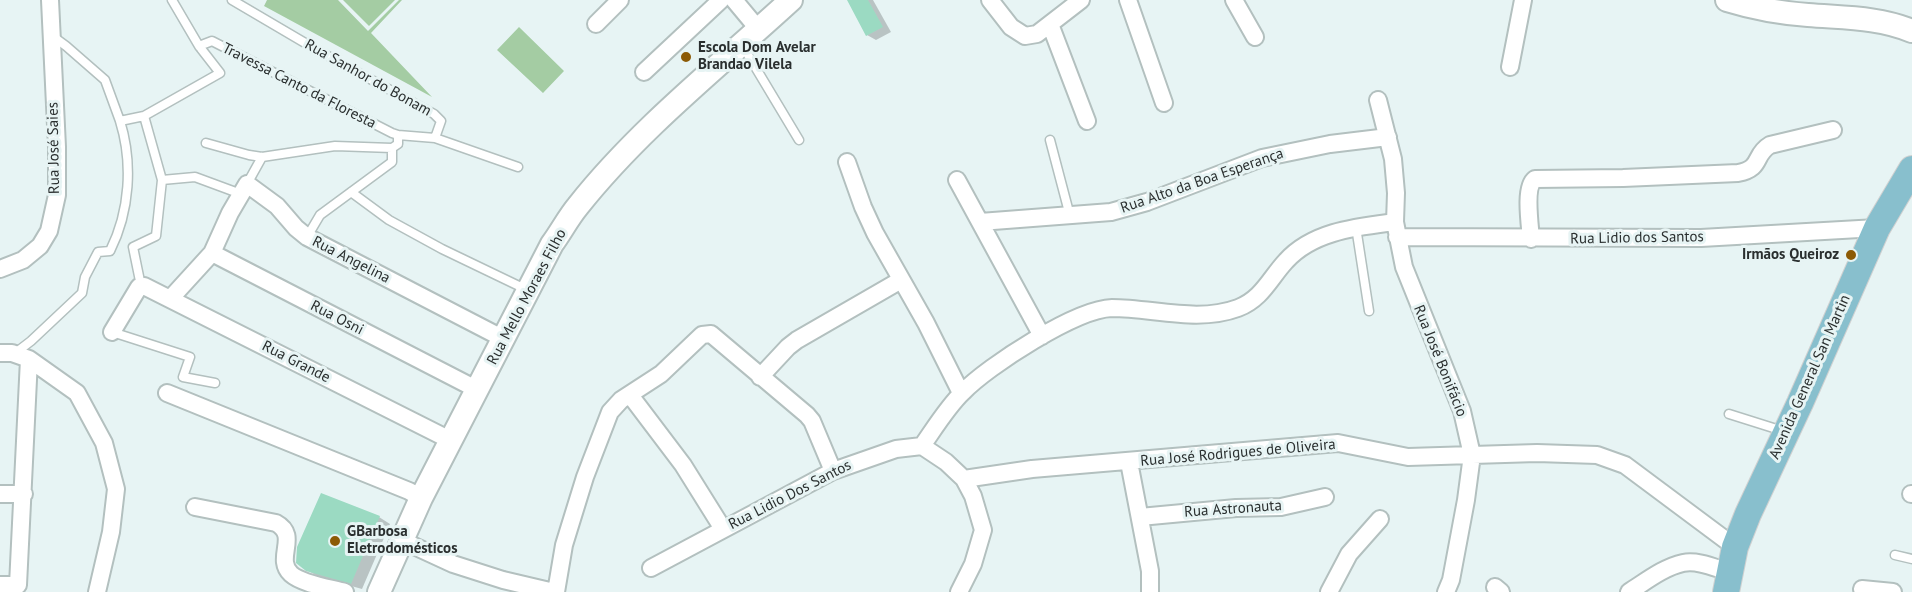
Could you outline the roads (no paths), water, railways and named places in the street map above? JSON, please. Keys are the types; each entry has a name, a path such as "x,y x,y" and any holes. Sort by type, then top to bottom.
{"main road":[{"name":"Rua Mello Moraes Filho","path":"385,590 401,540 452,441 470,386 504,339 524,288 576,208 644,134 791,0"},
{"path":"1726,0 1772,11 1865,19 1898,25 1912,31"},
{"name":"Avenida General San Martin","path":"1727,582 1735,547 1877,228 1912,169"}],"street":[{"name":"Rua José Saies","path":"0,269 23,260 40,246 49,231 57,195 50,0"},
{"path":"596,24 620,0"},
{"path":"644,72 721,0"},
{"path":"734,0 759,30"},
{"path":"990,0 1011,27 1025,36 1037,34 1071,3"},
{"path":"1128,0 1164,103"},
{"path":"1234,0 1255,38"},
{"path":"1510,67 1523,0"},
{"path":"1050,24 1087,121"},
{"path":"959,592 973,564 983,530 973,496 964,479 922,446 961,393 996,363 1077,318 1109,308 1205,315 1222,313 1255,299 1286,260 1310,243 1356,227 1396,230 1396,193 1388,137 1378,100"},
{"path":"1531,239 1529,192 1533,180 1745,172 1754,167 1763,150 1770,145 1833,130"},
{"name":"Rua Alto da Boa Esperança","path":"980,222 1111,212 1147,202 1262,158 1330,144 1388,137"},
{"path":"847,162 863,207 961,393"},
{"path":"957,180 1042,336"},
{"path":"170,299 212,253 244,189"},
{"name":"Rua Angelina","path":"244,189 277,206 307,237 504,339"},
{"name":"Rua Lidio dos Santos","path":"1396,230 1531,239 1701,237 1877,228"},
{"name":"Rua José Bonifácio","path":"1396,230 1410,285 1462,411 1472,454 1451,580 1446,592"},
{"name":"Rua Osni","path":"212,253 470,386"},
{"path":"760,377 788,347 803,336 901,280"},
{"path":"112,332 141,286"},
{"name":"Rua Grande","path":"141,286 452,441"},
{"path":"401,540 453,564 503,580 555,592 564,545 599,438 614,407 621,400 662,374 699,337 707,333 812,421 833,471"},
{"path":"0,585 18,585 24,494 14,355"},
{"path":"14,355 76,393 104,443 116,489 111,532 97,592"},
{"path":"167,393 409,491 421,498"},
{"path":"630,395 683,465 723,529"},
{"name":"Rua José Rodrigues de Oliveira","path":"964,479 1032,469 1338,443 1408,457 1472,454 1597,455 1625,465 1735,547"},
{"name":"Rua Lidio Dos Santos","path":"651,568 833,471 896,449 922,446"},
{"path":"1129,462 1150,571 1150,592"},
{"path":"0,494 24,494"},
{"name":"Rua Astronauta","path":"1140,517 1236,508 1281,507 1325,497"},
{"path":"195,507 282,527 287,537 284,561 292,575 345,592"},
{"path":"1329,592 1349,554 1380,519"},
{"path":"1629,592 1668,569 1683,563 1698,564 1727,582"},
{"path":"1862,589 1893,592"}],"lane":[{"name":"Travessa Canto da Floresta","path":"144,116 220,73 199,46 171,0"},
{"name":"Rua Sanhor do Bonam","path":"232,0 434,114 441,121 435,138 518,167"},
{"path":"14,355 82,293 85,277 98,252 110,250 119,232 127,203 126,141 105,80 51,34"},
{"name":"Travessa Canto da Floresta","path":"199,46 212,41 398,135"},
{"path":"741,45 799,140"},
{"path":"120,121 144,116 162,180 156,236 133,247 141,286"},
{"path":"206,143 262,157 335,146 358,145 392,148 398,144 398,135 435,138"},
{"path":"1050,140 1070,216"},
{"path":"307,237 320,215 392,162 392,148"},
{"path":"162,180 195,177 244,189 262,157"},
{"path":"351,192 389,220 442,249 524,288"},
{"path":"1356,227 1369,311"},
{"path":"112,332 190,357 183,377 215,383"},
{"path":"1729,414 1786,432"},
{"path":"1895,555 1912,559"}],"place":[{"name":"Escola Dom Avelar Brandao Vilela","path":"686,57"},
{"name":"Irmãos Queiroz","path":"1851,255"},
{"name":"GBarbosa Eletrodomésticos","path":"335,541"}]}
